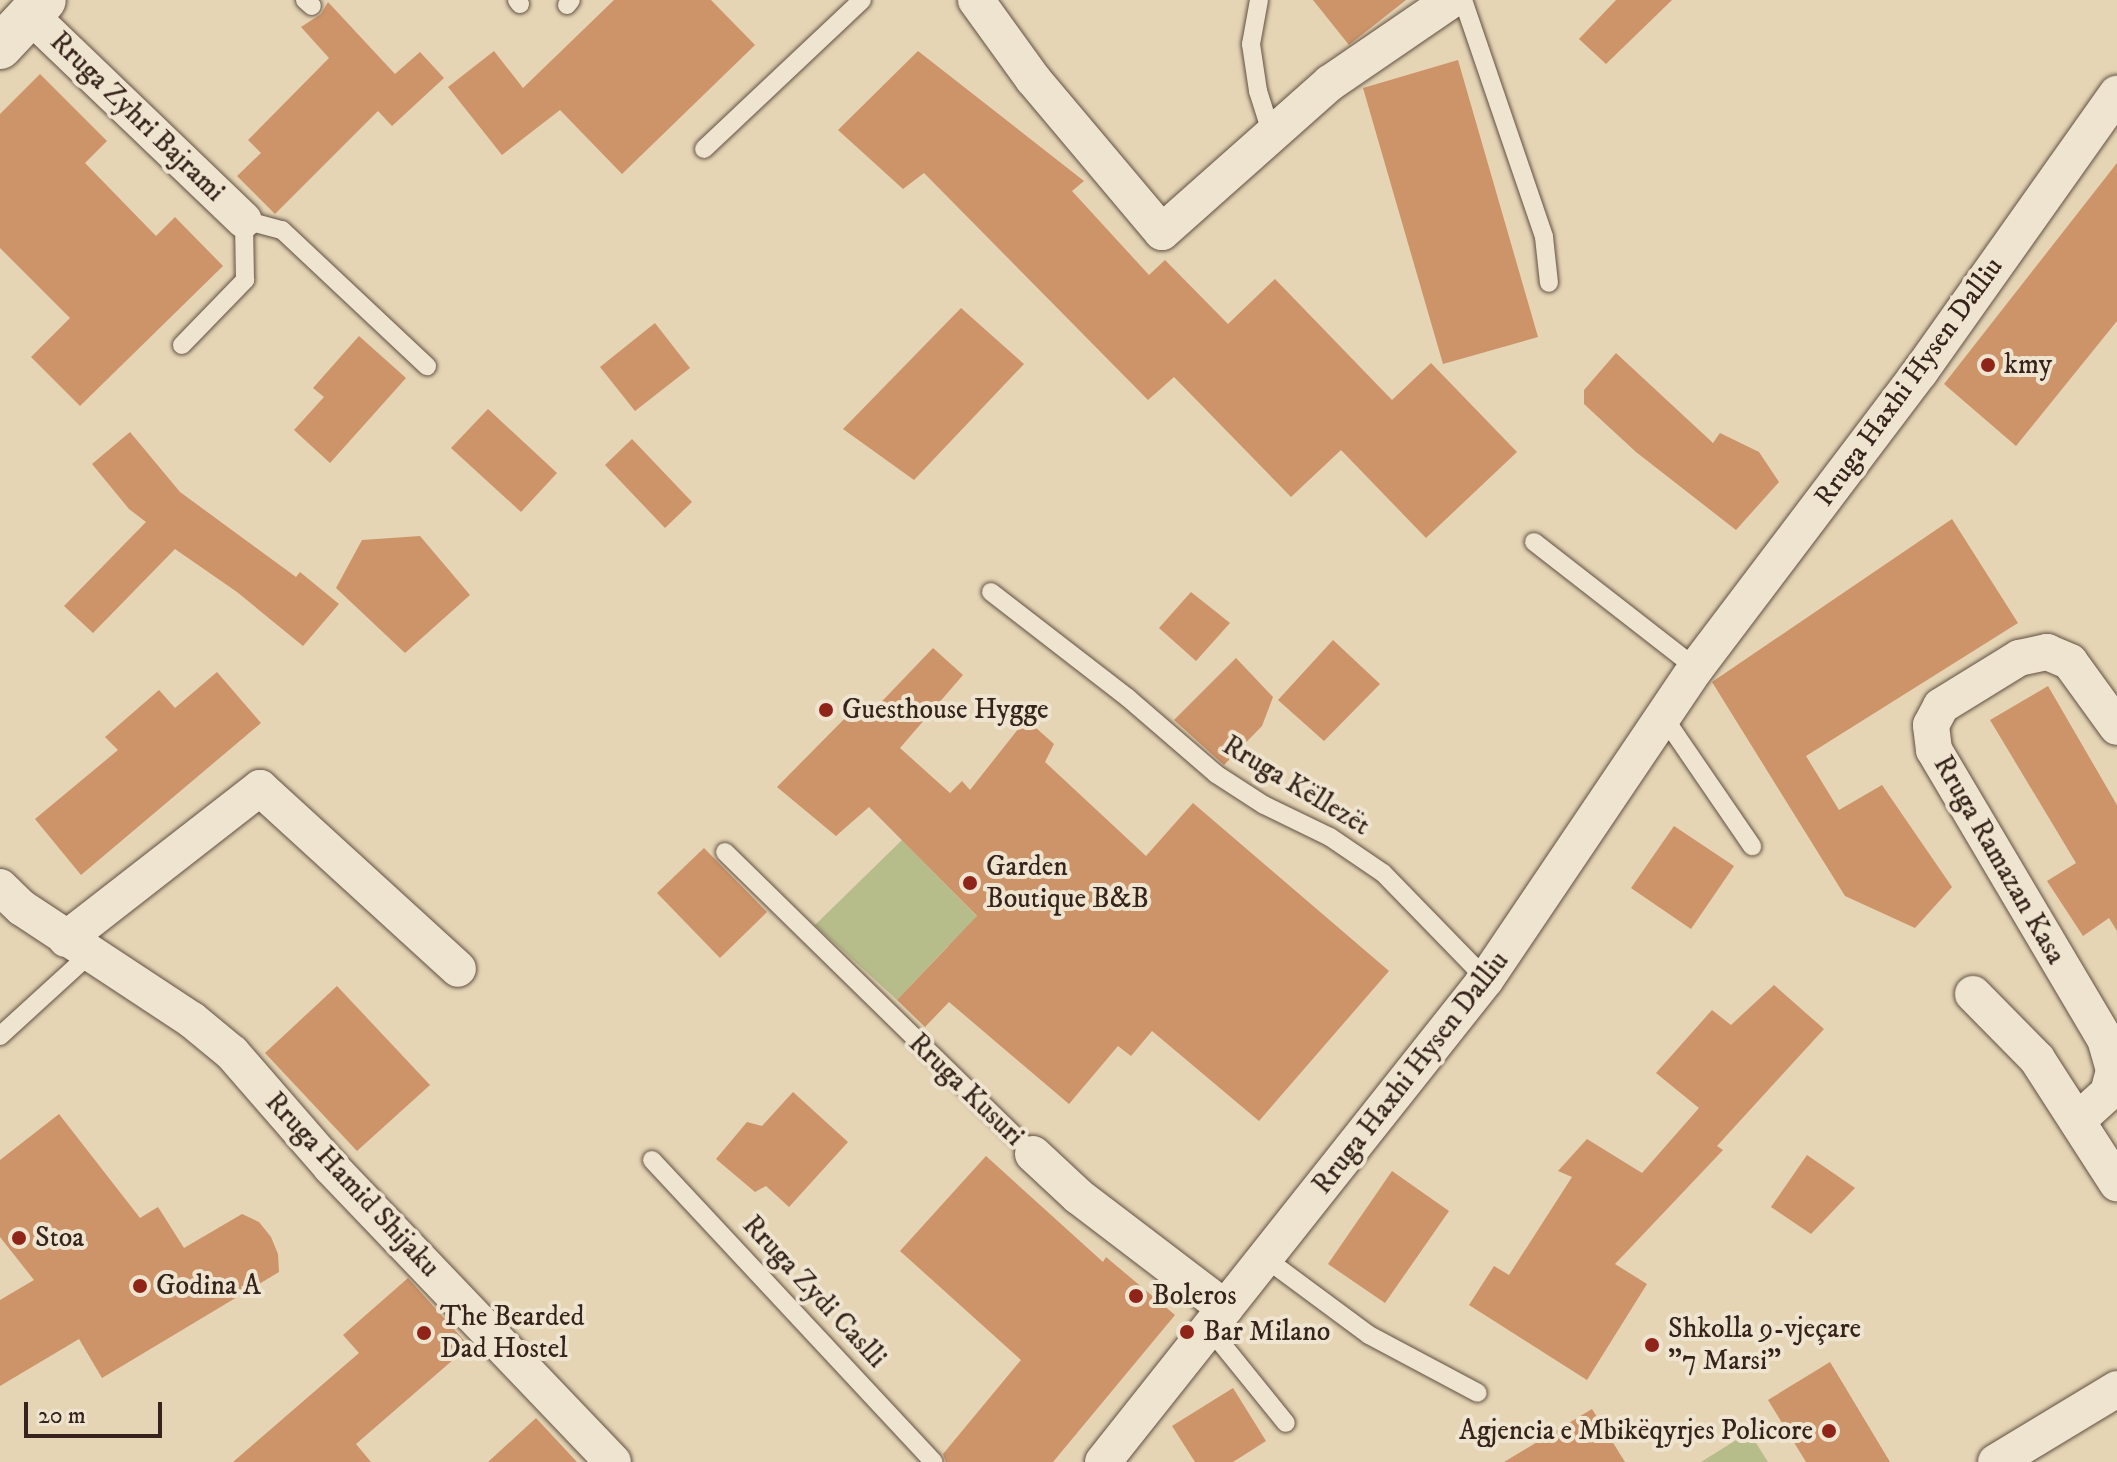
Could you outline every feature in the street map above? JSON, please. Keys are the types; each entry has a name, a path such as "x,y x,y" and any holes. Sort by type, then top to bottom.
{"street":[{"path":"976,0 1040,89 1162,232 1271,132 1330,83 1451,0"},
{"path":"0,47 37,8"},
{"name":"Rruga Zyhri Bajrami","path":"37,8 244,220"},
{"name":"Rruga Haxhi Hysen Dalliu","path":"1103,1462 1486,979 1696,668 1920,372 2114,105"},
{"name":"Rruga Ramazan Kasa","path":"2078,1120 2108,1093 2114,1070 2105,1039 1934,750 1931,725 1941,706 2019,658 2047,652 2070,662 2117,727"},
{"path":"78,946 260,788 458,969"},
{"name":"Rruga Hamid Shijaku","path":"0,887 78,946 192,1020 232,1053 331,1167 613,1462"},
{"path":"1973,994 2037,1059 2117,1183"},
{"name":"Rruga Kusuri","path":"1033,1154 1217,1318"},
{"path":"1996,1462 2117,1389"}],"lane":[{"path":"704,149 862,0"},
{"path":"1259,0 1251,44 1258,91 1271,132"},
{"path":"1463,0 1544,237 1549,283"},
{"path":"182,345 245,280 244,220 282,230 427,366"},
{"path":"1534,542 1696,668"},
{"name":"Rruga Këllezët","path":"991,592 1128,698 1216,774 1264,805 1330,837 1383,873 1486,979"},
{"path":"1663,716 1752,846"},
{"name":"Rruga Kusuri","path":"725,852 1033,1154"},
{"path":"0,1036 78,946"},
{"name":"Rruga Zydi Caslli","path":"652,1160 934,1462"},
{"path":"1265,1258 1369,1335 1478,1393"},
{"path":"1217,1318 1286,1423"}],"green space":[{"path":"902,840 1000,940 948,946 897,1000 815,925"},
{"path":"1749,1432 1768,1462 1701,1462"}],"building":[{"path":"614,0 711,0 755,45 622,174 560,110 502,155 448,87 494,51 523,88"},
{"path":"1313,0 1406,0 1349,45"},
{"path":"1616,0 1672,0 1606,64 1579,39"},
{"path":"328,2 395,74 420,52 444,78 392,126 378,111 275,214 237,176 261,153 248,140 329,58 301,27 321,14"},
{"path":"918,51 1084,181 1072,191 1149,275 1165,260 1228,324 1275,279 1392,400 1431,363 1517,452 1426,538 1341,450 1291,497 1174,377 1148,400 924,173 903,189 838,130"},
{"path":"1458,60 1538,337 1443,364 1363,88"},
{"path":"40,74 107,141 85,163 156,236 175,217 223,266 80,406 31,357 70,318 0,248 0,114"},
{"path":"2117,163 2117,321 2016,446 1944,384"},
{"path":"961,308 1024,364 914,480 843,429"},
{"path":"655,323 690,368 635,411 600,367"},
{"path":"359,336 406,378 330,463 294,430 324,397 313,388"},
{"path":"1616,353 1713,443 1720,433 1759,452 1779,482 1736,530 1636,452 1584,404 1584,390"},
{"path":"488,409 557,473 521,512 451,448"},
{"path":"130,432 180,492 296,577 300,572 339,604 303,646 237,592 175,549 93,633 64,606 146,522 129,509 92,464"},
{"path":"632,439 692,502 665,528 605,465"},
{"path":"1952,519 2018,623 1806,756 1839,810 1882,785 1952,887 1915,928 1845,896 1712,682"},
{"path":"420,536 470,595 405,653 336,588 362,540"},
{"path":"1191,592 1230,623 1196,661 1159,628"},
{"path":"1333,640 1380,684 1324,741 1278,700"},
{"path":"933,648 963,675 900,748 950,793 962,781 970,790 1026,719 1054,744 1045,762 1146,856 1193,803 1389,971 1259,1121 1152,1031 1131,1056 1118,1046 1069,1104 949,1002 925,1027 897,1000 977,916 869,807 836,836 777,787 855,708 866,718"},
{"path":"1236,658 1273,697 1262,726 1224,765 1174,720"},
{"path":"217,672 261,723 81,875 35,819 118,750 105,737 159,690 175,708"},
{"path":"2048,686 2117,805 2117,931 2109,918 2083,936 2047,881 2076,863 1990,720"},
{"path":"1674,826 1734,866 1691,929 1631,888"},
{"path":"704,848 767,912 720,958 657,893"},
{"path":"1774,985 1824,1029 1717,1146 1723,1150 1615,1264 1647,1284 1587,1380 1469,1305 1494,1266 1509,1275 1572,1177 1558,1171 1587,1139 1642,1173 1699,1108 1656,1073 1712,1010 1731,1025"},
{"path":"337,986 430,1085 357,1151 265,1053"},
{"path":"793,1092 848,1142 789,1207 766,1186 755,1192 716,1159 747,1122 762,1126"},
{"name":"Godina A","path":"59,1114 140,1218 158,1207 184,1248 242,1214 259,1222 271,1237 278,1254 279,1272 102,1378 79,1339 0,1386 0,1300 34,1280 0,1237 0,1160"},
{"path":"1807,1155 1855,1188 1811,1234 1771,1207"},
{"path":"986,1156 1103,1262 1106,1257 1175,1315 1053,1462 946,1462 943,1454 1021,1360 900,1251"},
{"path":"1392,1171 1449,1211 1385,1303 1328,1264"},
{"path":"408,1278 469,1346 356,1444 371,1462 233,1462 359,1353 343,1335"},
{"name":"Agjencia e Mbikëqyrjes Policore","path":"1830,1362 1890,1462 1806,1462 1768,1400"},
{"path":"1233,1388 1266,1441 1233,1462 1195,1462 1172,1426"},
{"path":"1592,1409 1625,1462 1504,1462"},
{"path":"536,1418 577,1462 488,1462"}],"place":[{"name":"kmy","path":"1988,365"},
{"name":"Guesthouse Hygge","path":"826,710"},
{"name":"Garden Boutique B&B","path":"970,883"},
{"name":"Stoa","path":"19,1238"},
{"name":"Godina A","path":"140,1286"},
{"name":"Boleros","path":"1136,1296"},
{"name":"Bar Milano","path":"1187,1332"},
{"name":"The Bearded Dad Hostel","path":"424,1333"},
{"name":"Shkolla 9-vjeçare \"7 Marsi\"","path":"1652,1345"},
{"name":"Agjencia e Mbikëqyrjes Policore","path":"1829,1431"}]}
